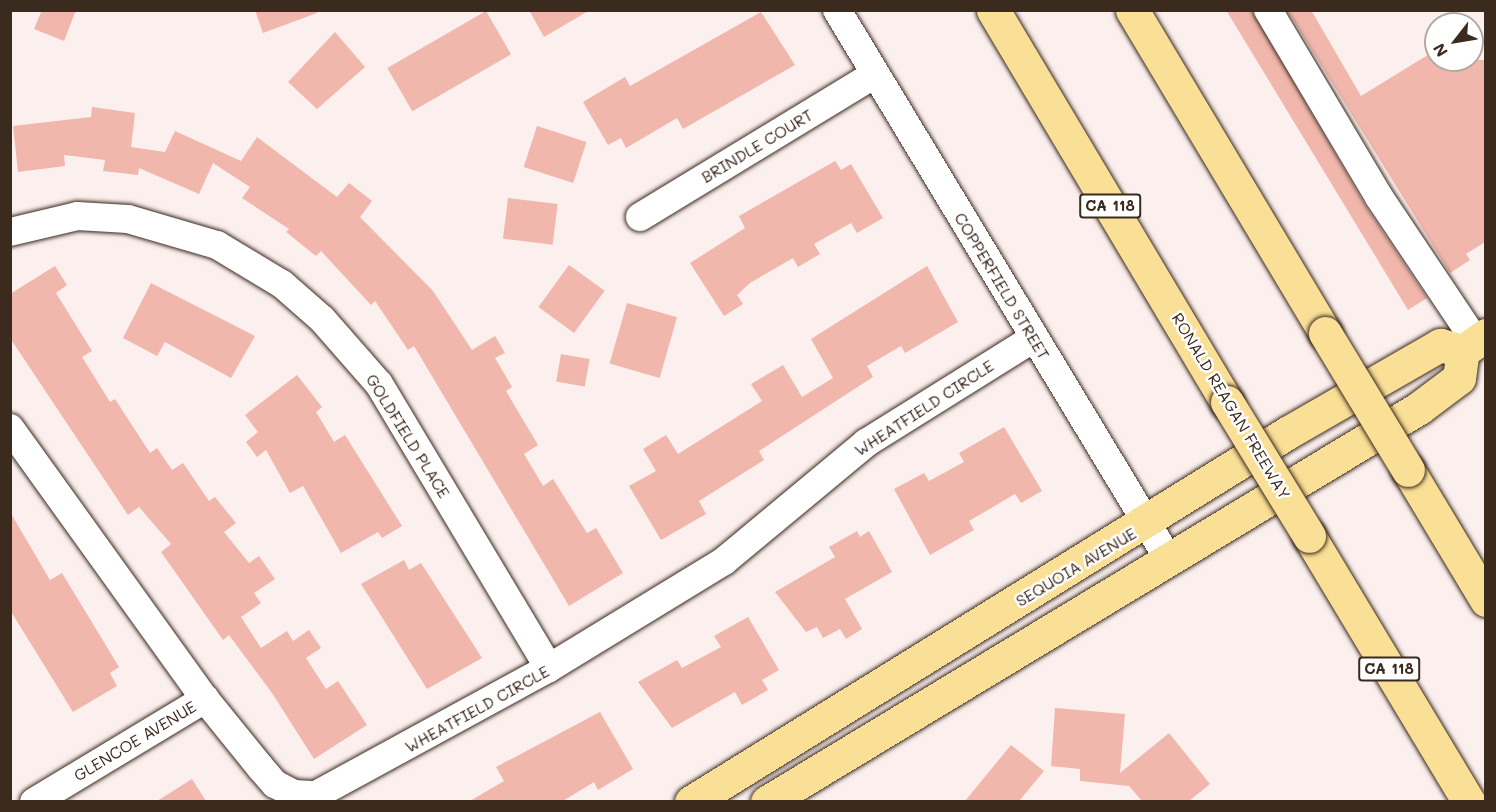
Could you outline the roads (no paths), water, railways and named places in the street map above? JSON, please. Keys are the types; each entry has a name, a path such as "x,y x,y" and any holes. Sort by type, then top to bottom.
{"main road":[{"name":"RONALD REAGAN FREEWAY","path":"993,10 1469,801"},
{"path":"1132,10 1485,600"},
{"path":"767,801 1419,408 1459,378 1475,343"},
{"name":"SEQUOIA AVENUE","path":"691,801 1148,523 1287,433 1440,345 1475,343"}],"street":[{"name":"COPPERFIELD STREET","path":"837,10 1169,560"},
{"path":"1268,10 1379,197 1475,343"},
{"name":"BRINDLE COURT","path":"640,217 875,74"},
{"name":"GOLDFIELD PLACE","path":"10,232 77,216 128,219 217,245 282,284 322,319 379,384 549,668"},
{"name":"WHEATFIELD CIRCLE","path":"10,428 205,699 274,784 294,794 316,795 549,668 724,561 866,443 1034,338"},
{"name":"GLENCOE AVENUE","path":"34,801 205,699"}]}
